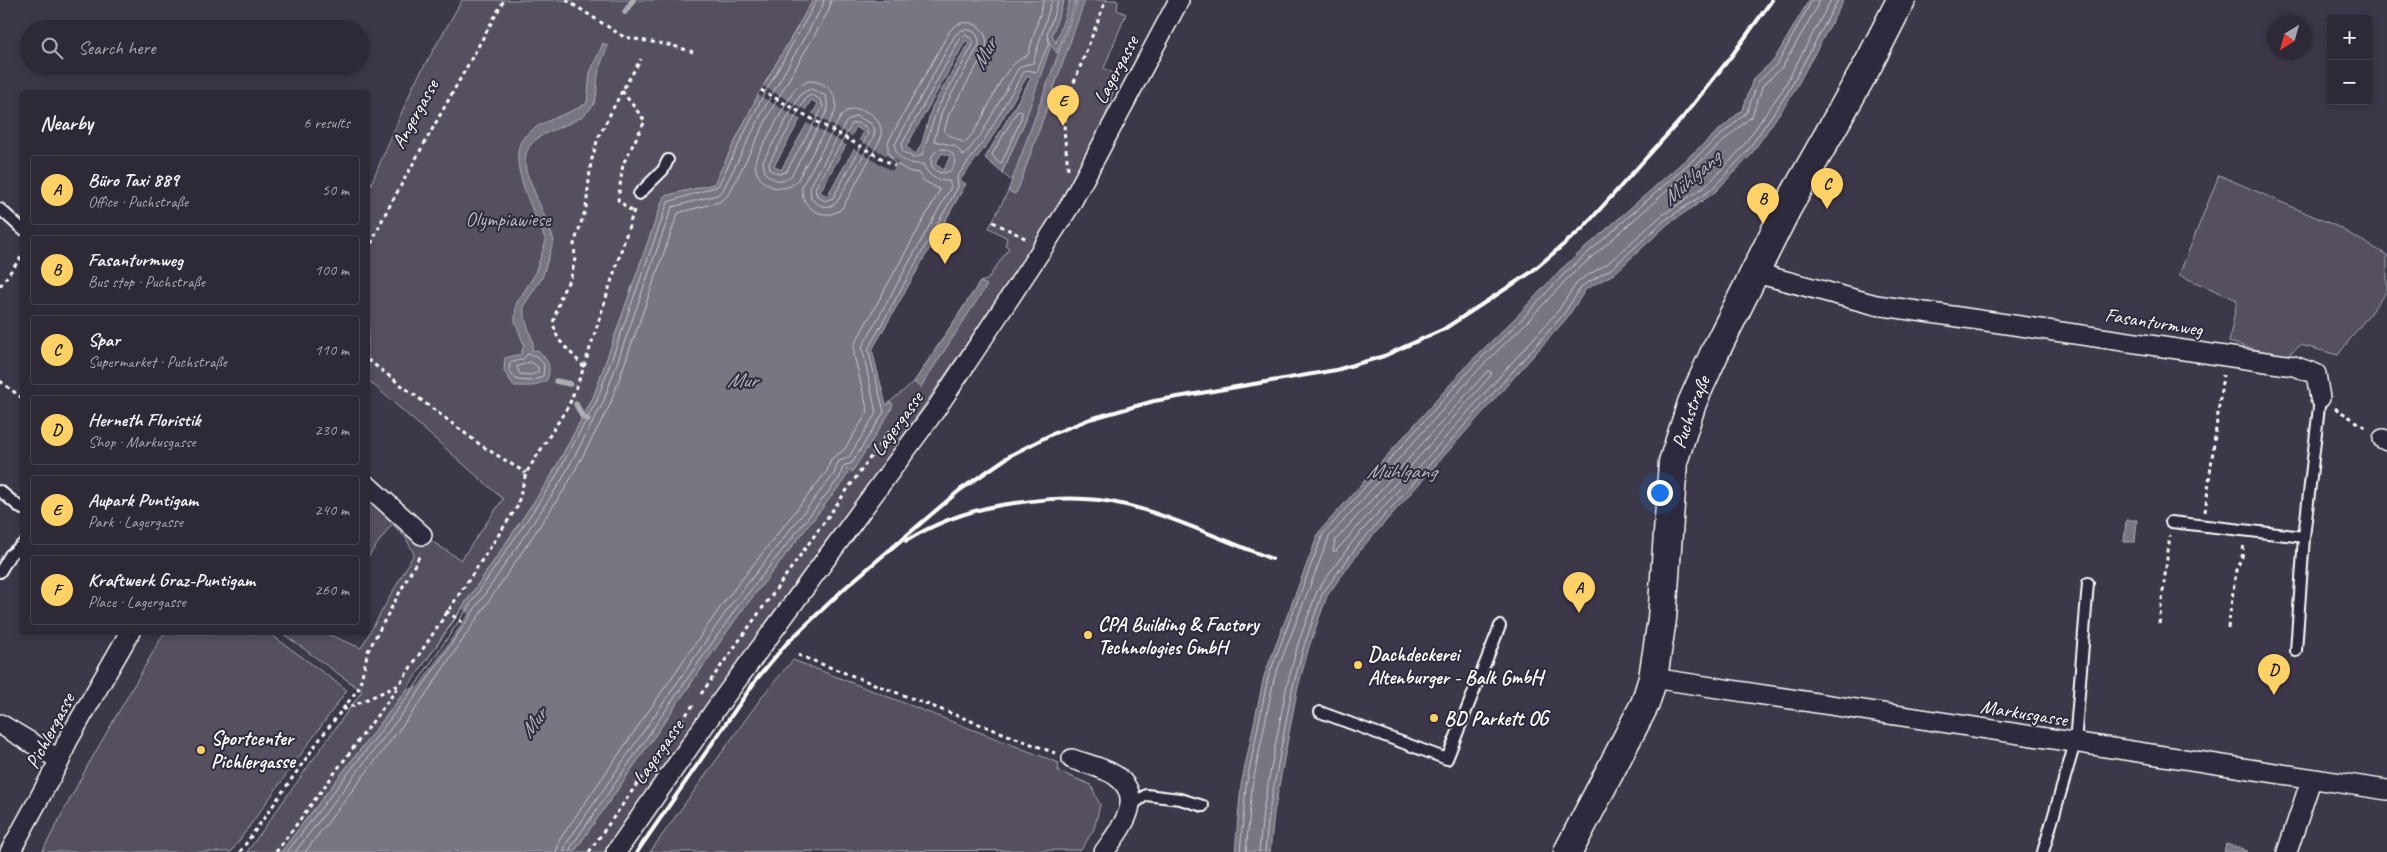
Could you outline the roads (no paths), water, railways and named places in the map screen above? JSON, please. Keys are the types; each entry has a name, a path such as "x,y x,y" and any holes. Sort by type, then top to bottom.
{"main road":[{"name":"Puchstraße","path":"1568,852 1645,704 1654,678 1662,619 1673,462 1692,403 1715,352 1756,273 1790,201 1869,63 1901,0"}],"street":[{"name":"Lagergasse","path":"616,852 717,707 936,409 1044,246 1068,207 1179,0"},
{"name":"Fasanturmweg","path":"1756,273 1876,305 2294,366 2316,374 2320,398"},
{"path":"370,488 422,535"},
{"name":"Pichlergasse","path":"10,852 60,760 67,742 128,635"},
{"name":"Markusgasse","path":"1654,678 2311,780 2387,790"},
{"path":"0,724 60,760"},
{"path":"1072,759 1115,775 1127,787 1132,805 1125,822 1104,852"},
{"path":"2287,852 2311,780"}],"lane":[{"path":"639,194 663,170 668,160"},
{"path":"0,209 20,227"},
{"path":"2296,651 2304,537 2320,398"},
{"path":"0,491 20,507"},
{"path":"2171,522 2304,537"},
{"path":"0,572 10,555 20,547"},
{"path":"2043,852 2075,743 2088,583"},
{"path":"1320,712 1447,759 1500,626"},
{"path":"1132,805 1146,795 1180,799 1203,806"}],"water":[{"name":"Mur","path":"813,0 1064,0 1052,35 1056,43 1070,0 1076,0 1057,53 1049,43 1050,48 1025,121 1002,173 985,158 1031,78 1028,75 989,142 960,180 966,184 872,350 886,405 891,402 893,404 890,412 852,472 846,468 848,473 844,480 740,613 574,852 281,852 407,689 550,478 593,398 664,196 714,184 758,95","holes":["966,40 969,43 932,107 922,143 916,154 906,147","811,100 818,104 781,170 774,166","856,127 864,132 827,196 820,192","942,153 950,156 944,170 935,164"]},
{"path":"1078,0 1085,0 1015,194 1008,191"},
{"name":"Mühlgang","path":"1809,0 1844,0 1792,95 1750,156 1714,193 1668,224 1614,274 1586,289 1567,318 1361,549 1327,596 1309,647 1297,691 1274,813 1270,852 1235,852 1241,785 1264,676 1319,532 1471,361 1560,270 1743,109 1753,79 1774,60"},
{"path":"603,43 608,46 599,68 596,98 593,105 581,117 571,123 537,138 530,146 525,157 526,171 554,240 542,278 524,305 524,315 533,343 532,351 538,350 547,360 549,371 547,380 533,386 514,386 504,371 505,358 521,354 524,345 515,321 516,304 534,276 546,241 524,187 518,158 519,146 531,130 587,103 590,73"},
{"path":"980,282 987,285 920,388 914,382"},
{"path":"2126,520 2137,520 2135,542 2124,542"},
{"path":"2226,844 2248,851 2224,852"}],"waterway":[{"path":"625,12 633,0"},
{"path":"556,381 570,384"},
{"path":"576,404 582,416 588,420"}],"railway":[{"path":"637,852 756,680 786,644 846,587 960,490 1011,455 1050,435 1090,419 1154,401 1336,370 1384,356 1444,329 1530,273 1583,228 1684,116 1733,54 1772,0"},
{"path":"906,541 940,523 964,514 1001,505 1038,500 1086,499 1120,504 1164,516 1272,559"}],"place":[{"name":"Aupark Puntigam","path":"1063,126"},
{"name":"Spar","path":"1827,209"},
{"name":"Fasanturmweg","path":"1763,224"},
{"name":"Kraftwerk Graz-Puntigam","path":"945,264"},
{"name":"Büro Taxi 889","path":"1579,613"},
{"name":"CPA Building & Factory Technologies GmbH","path":"1088,635"},
{"name":"Dachdeckerei Altenburger - Balk GmbH","path":"1358,665"},
{"name":"Herneth Floristik","path":"2274,695"},
{"name":"BD Parkett OG","path":"1434,718"},
{"name":"Sportcenter Pichlergasse","path":"201,750"}],"park label":[{"name":"Olympiawiese","path":"508,219"}]}
